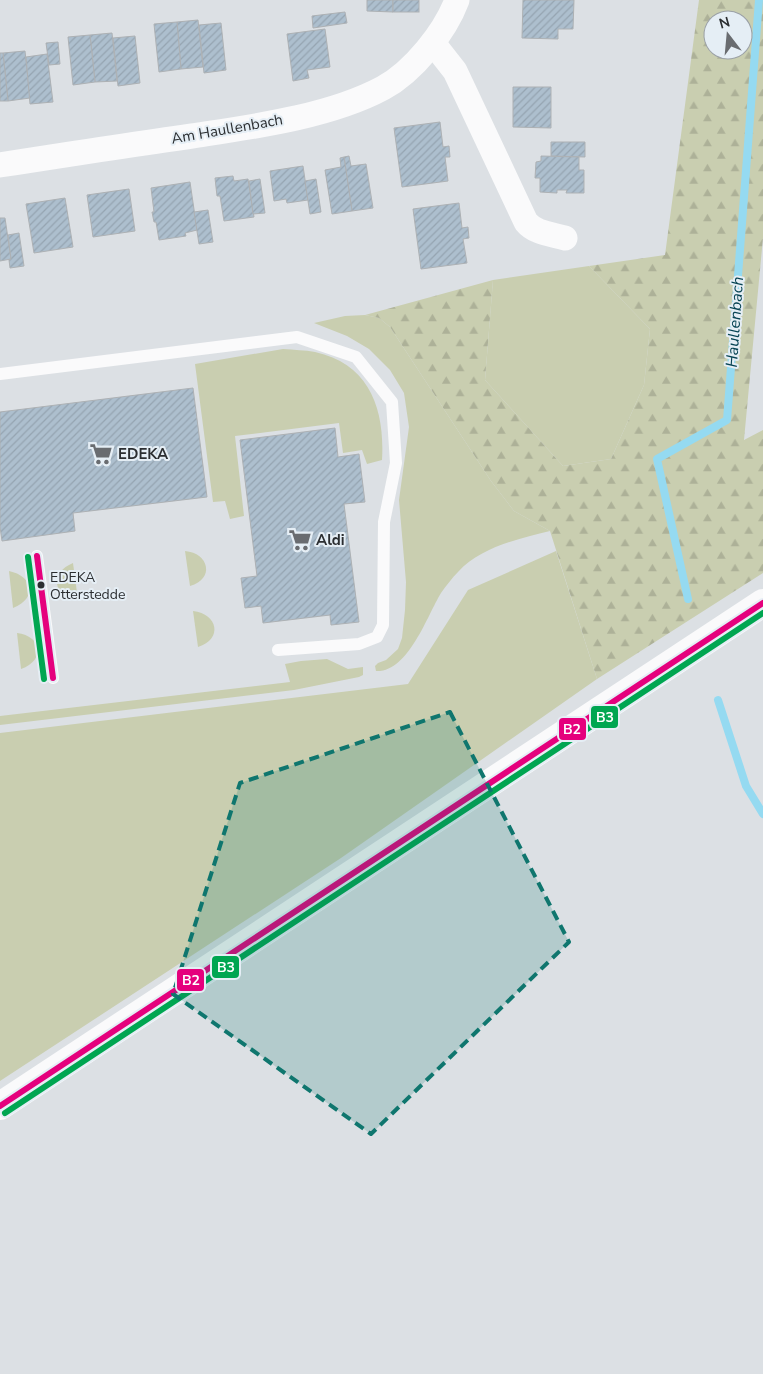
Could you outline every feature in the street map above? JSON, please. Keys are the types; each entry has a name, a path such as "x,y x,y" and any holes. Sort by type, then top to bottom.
{"main road":[{"path":"0,1106 763,603"}],"street":[{"name":"Am Haullenbach","path":"0,164 244,128 329,109 366,96 384,88 410,67 433,43 458,0"},
{"path":"433,43 458,77 530,228 565,238"}],"lane":[{"path":"0,374 297,337 356,357 392,402 396,462 384,522 383,624 376,637 359,644 278,650"},
{"path":"37,556 53,678"}],"highlighted area":[{"path":"450,712 569,942 371,1134 173,994 240,783"}],"green space":[{"path":"699,0 763,0 763,238 744,440 763,430 763,573 597,679 550,531 514,511 491,481 390,327 379,318 365,315 493,280 485,380 563,466 611,459 644,385 650,329 589,266 665,255"},
{"path":"589,266 650,329 644,385 611,459 563,466 485,380 493,280"},
{"path":"365,315 379,318 390,327 491,481 514,511 550,531 501,545 467,563 441,593 423,628 407,653 398,663 387,669 376,671 375,666 378,663 386,660 398,649 402,638 405,610 406,582 399,500 409,427 404,393 390,370 369,349 347,336 314,323 345,316"},
{"path":"283,349 315,352 334,358 349,367 361,378 377,407 381,424 382,460 367,464 362,450 343,453 339,423 235,436 244,516 230,519 225,501 213,502 195,364"},
{"path":"185,551 199,556 204,561 206,567 203,578 198,583 190,586"},
{"path":"556,551 597,679 341,858 0,1081 0,733 408,684 468,590"},
{"path":"73,563 78,600 63,595 57,584 60,572"},
{"path":"9,571 23,577 29,588 26,599 13,608"},
{"path":"193,611 208,617 214,627 214,633 211,638 198,647"},
{"path":"17,633 32,639 38,649 34,660 21,669"},
{"path":"327,659 348,669 363,667 363,675 294,690 0,725 0,716 290,682 285,664"}],"building":[{"path":"367,0 393,0 393,12 367,11"},
{"path":"393,0 419,0 419,12 393,12"},
{"path":"523,0 574,0 573,29 558,29 558,39 522,38"},
{"path":"345,12 347,23 313,28 312,16"},
{"path":"198,20 203,67 181,69 177,22"},
{"path":"177,22 181,69 159,72 154,24"},
{"path":"221,23 226,70 204,73 199,25"},
{"path":"325,29 330,67 307,70 309,78 293,81 287,34"},
{"path":"112,33 117,81 95,82 90,35"},
{"path":"90,35 95,82 73,85 68,37"},
{"path":"135,36 140,83 118,86 113,38"},
{"path":"58,42 60,64 49,65 46,43"},
{"path":"25,51 30,98 8,101 3,53"},
{"path":"0,53 3,53 8,101 0,101"},
{"path":"47,54 53,102 30,104 26,57"},
{"path":"513,87 551,87 551,128 513,127"},
{"path":"440,122 443,147 449,146 450,157 445,157 448,181 402,187 394,128"},
{"path":"551,142 585,142 585,157 551,156"},
{"path":"349,156 351,166 366,164 373,208 352,211 344,157"},
{"path":"541,156 579,157 579,170 584,170 584,193 566,193 567,190 557,190 557,193 540,192 540,178 535,178 536,162 541,161"},
{"path":"344,157 352,211 332,214 325,170 341,167 340,158"},
{"path":"303,166 308,200 287,203 286,199 274,201 270,171"},
{"path":"233,176 234,181 248,179 254,217 224,221 220,196 217,196 215,178"},
{"path":"260,179 265,213 253,214 249,181"},
{"path":"316,179 321,212 310,214 305,181"},
{"path":"190,182 197,230 185,233 186,236 159,240 152,212 154,212 151,188"},
{"path":"129,189 135,231 93,237 87,195"},
{"path":"65,198 73,247 34,253 26,204"},
{"path":"459,203 462,228 468,227 469,238 463,239 467,263 421,269 413,209"},
{"path":"208,210 213,242 199,244 194,212"},
{"path":"0,218 5,218 11,259 0,261"},
{"path":"19,233 24,266 10,268 9,260 11,259 8,235"},
{"name":"EDEKA","path":"193,388 207,497 73,513 75,531 2,541 0,527 0,412"},
{"name":"Aldi","path":"335,428 338,457 359,454 365,502 344,504 359,622 331,625 330,615 263,623 261,606 245,608 241,578 257,576 240,440"}],"waterway":[{"name":"Haullenbach","path":"688,599 657,459 727,420 759,0"},
{"name":"Haullenbach","path":"718,700 746,786 763,814"}],"transit line":[{"name":"B2","path":"37,556 53,678"},
{"name":"B3","path":"28,557 44,679"},
{"name":"B2","path":"0,1106 763,603"},
{"name":"B3","path":"5,1113 763,613"}],"place":[{"name":"EDEKA","path":"101,454"},
{"name":"Aldi","path":"300,540"},
{"name":"EDEKA Otterstedde","path":"41,585"}]}
